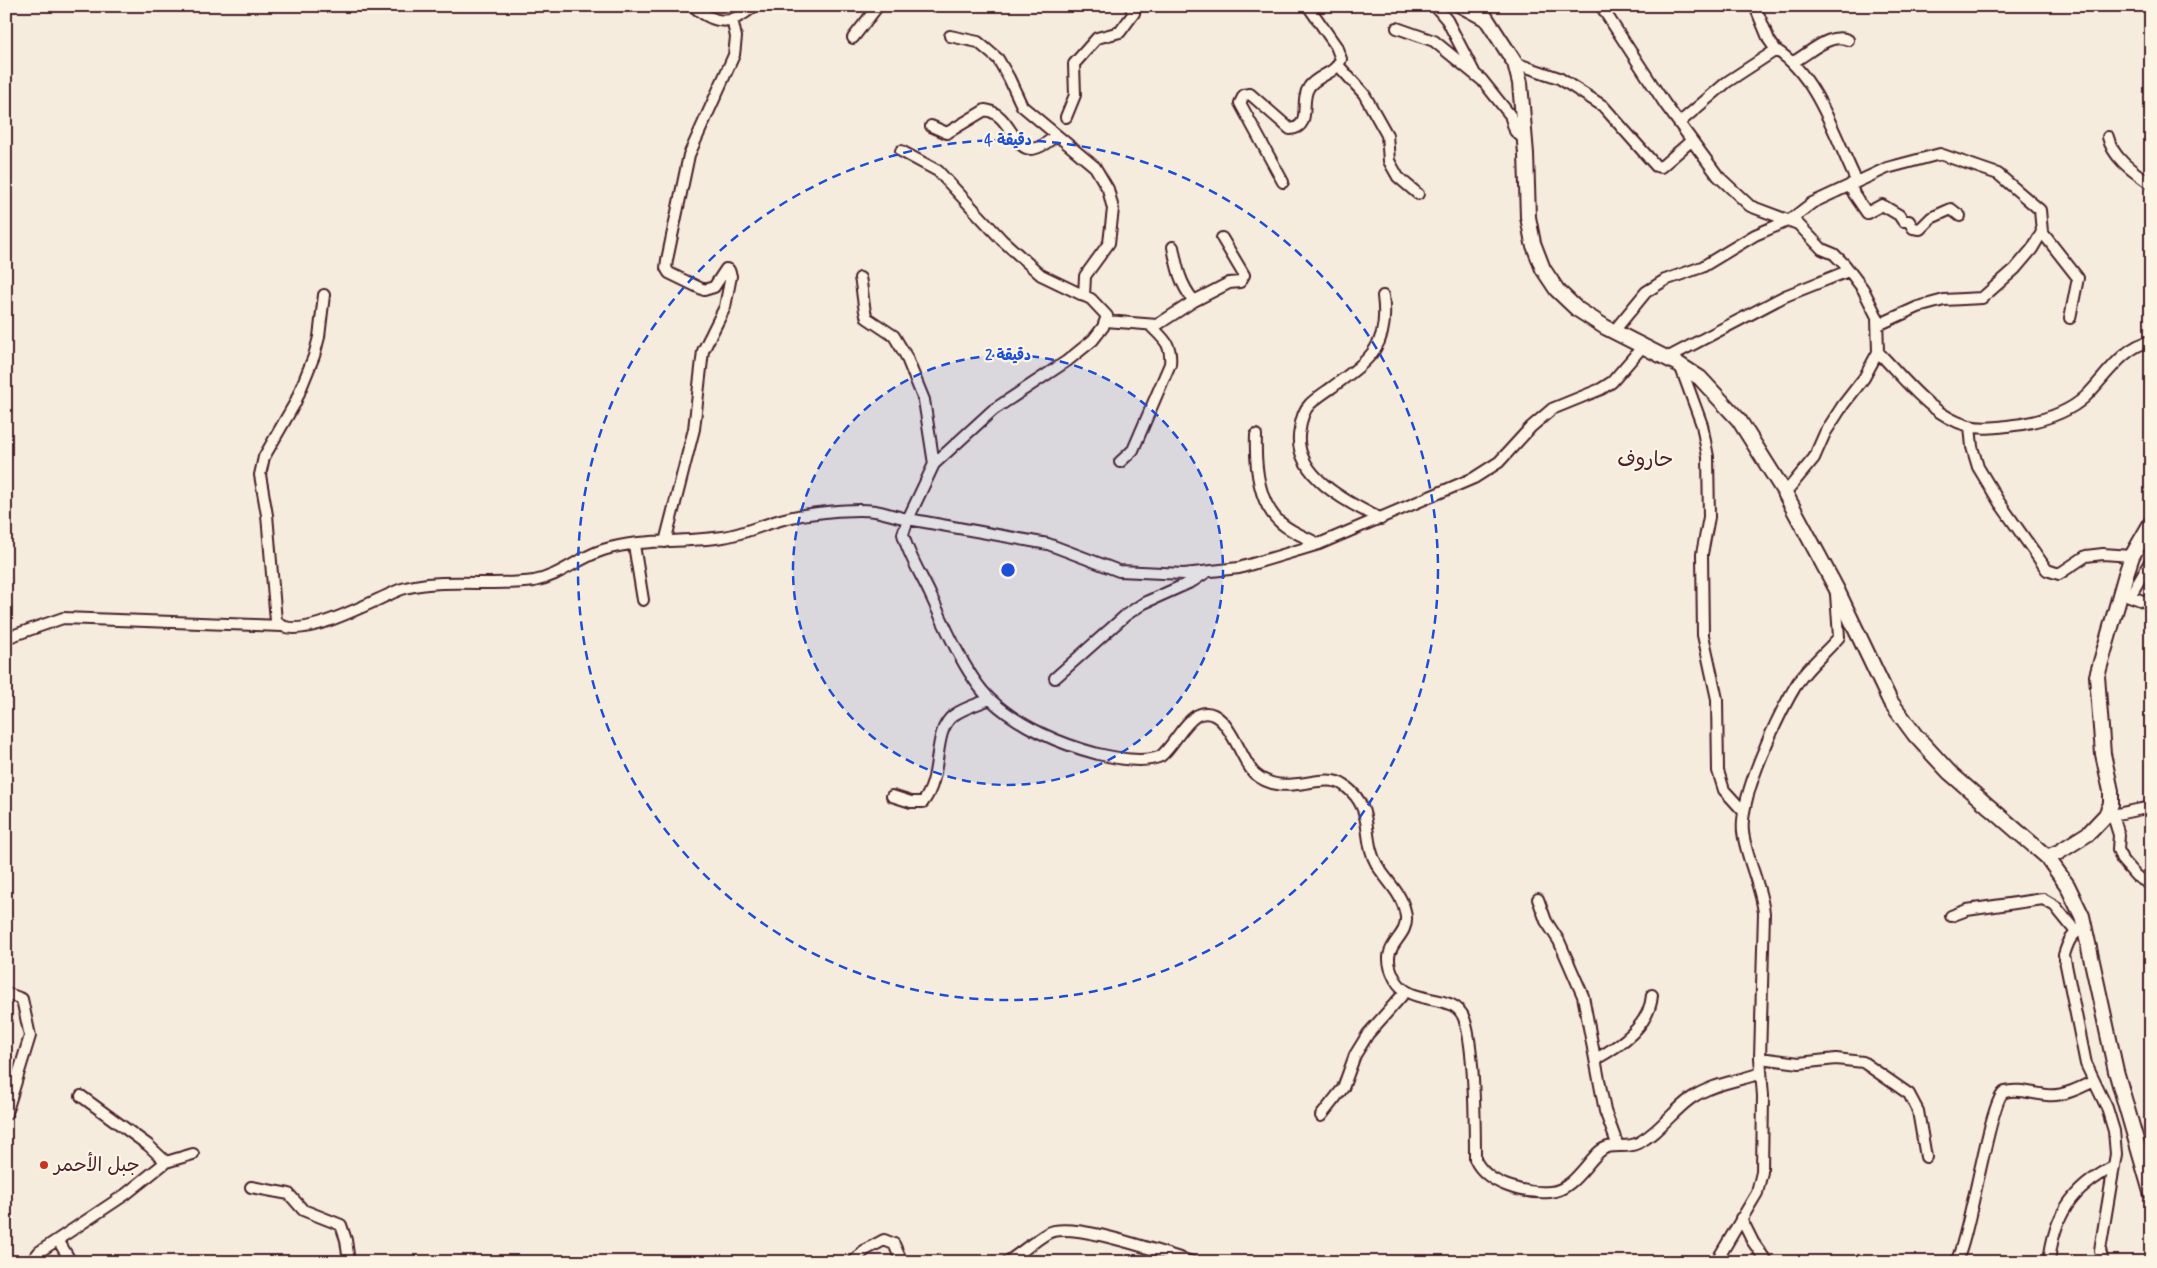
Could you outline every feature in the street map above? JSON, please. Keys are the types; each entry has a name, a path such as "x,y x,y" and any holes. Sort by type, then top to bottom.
{"street":[{"path":"693,6 716,20 732,19 754,6"},
{"path":"853,38 878,6"},
{"path":"1066,117 1074,95 1074,64 1097,38 1120,32 1134,13 1130,6"},
{"path":"1284,182 1245,114 1241,99 1246,94 1250,94 1290,129 1295,129 1303,123 1304,103 1308,88 1338,65 1341,59 1336,46 1308,6"},
{"path":"1435,6 1447,20 1475,75"},
{"path":"1458,6 1488,22"},
{"path":"1478,6 1515,63 1520,83 1525,140 1528,217 1537,256 1557,290 1578,309 1700,378 1739,420 1785,492 1836,588 1890,701 1915,735 1949,772 1982,803 2048,857 2067,885 2082,916 2080,930 2116,1071 2151,1192"},
{"path":"1601,6 1691,141 1718,176 1741,199 1760,210 1790,220 1806,230 1822,249 1834,254 1864,289 1877,317 1878,352 1864,378 1843,405 1825,433 1814,458 1785,492"},
{"path":"1755,6 1769,40 1776,50 1793,62 1803,74 1829,122 1854,183 1854,194 1867,213 1882,205 1899,215 1903,221 1910,221 1913,228 1920,229 1931,218 1951,209 1960,216"},
{"path":"665,542 694,429 703,351 725,307 731,276 729,270 726,269 714,286 704,290 669,272 666,268 667,260 689,155 734,55 736,37 732,19"},
{"path":"1397,28 1434,41 1475,75 1506,109 1515,131 1525,140"},
{"path":"950,36 978,42 998,59 1022,106 1094,167 1108,189 1113,209 1109,243 1085,276 1084,296"},
{"path":"1793,62 1827,41 1840,37 1848,40"},
{"path":"1679,123 1727,82 1776,50"},
{"path":"1515,63 1559,78 1603,106 1656,166 1661,167 1691,141"},
{"path":"1338,65 1364,94 1387,135 1389,161 1398,177 1418,194"},
{"path":"931,126 947,132 985,110 996,115 1025,147 1033,150 1040,148 1056,135"},
{"path":"2108,137 2119,158 2151,184"},
{"path":"901,151 938,170 996,234 1041,275 1084,296 1103,309 1106,321 1093,340 1068,361 993,410 934,464 904,527 905,541 952,639 990,699 1009,715 1053,738 1106,756 1140,760 1154,760 1161,756 1196,716 1213,715 1228,728 1246,764 1265,780 1292,786 1326,780 1338,782 1346,786 1362,804 1366,814 1371,852 1377,865 1404,906 1406,926 1394,941 1390,952 1390,960 1396,980 1406,990 1420,997 1452,1005 1462,1016 1470,1056 1475,1159 1479,1169 1487,1176 1507,1186 1550,1192 1570,1182 1601,1151 1609,1146 1628,1147 1646,1139 1685,1103 1704,1091 1761,1072"},
{"path":"1614,331 1646,292 1665,280 1702,268 1755,235 1790,220 1812,203 1870,174 1937,154 1998,174 2033,202 2040,210 2042,232 2078,278 2070,318"},
{"path":"1878,325 1918,307 1944,300 1982,298 2022,263 2042,232"},
{"path":"1106,321 1150,325 1165,322 1194,301 1229,284 1240,282 1244,275 1222,238"},
{"path":"1173,247 1179,277 1185,290 1194,301"},
{"path":"1666,358 1785,296 1848,271"},
{"path":"860,278 864,292 865,313 899,342 924,400 934,464"},
{"path":"282,626 276,621 267,515 260,475 264,457 295,403 314,356 321,329 324,295"},
{"path":"1380,520 1353,505 1321,481 1310,468 1299,440 1300,424 1310,404 1356,370 1376,348 1385,327 1383,296"},
{"path":"1120,462 1132,450 1170,364 1171,351 1167,342 1150,325"},
{"path":"1878,352 1924,399 1942,414 1970,426 1999,427 2033,422 2076,404 2128,352 2142,343 2151,341"},
{"path":"6,638 63,618 282,626 290,628 314,625 402,589 419,585 496,584 535,580 556,574 604,550 634,545 724,537 782,519 828,513 873,511 1048,544 1119,571 1204,573 1239,568 1319,544 1460,485 1489,469 1540,418 1552,409 1601,389 1612,382 1644,346"},
{"path":"1680,365 1702,426 1708,457 1709,517 1702,554 1703,635 1716,690 1718,771 1724,790 1744,812"},
{"path":"1970,426 1972,447 1978,467 1999,502 2047,570 2059,574 2086,556 2103,554 2132,556"},
{"path":"1256,434 1259,484 1272,514 1280,523 1319,544"},
{"path":"2151,523 2132,556 2126,595 2097,676 2103,754 2111,791 2110,816 2119,835 2118,849 2122,860 2136,876 2151,885"},
{"path":"634,545 643,600"},
{"path":"2126,595 2151,560"},
{"path":"1055,678 1126,615 1144,603 1193,581 1204,573"},
{"path":"1716,1262 1757,1193 1762,1172 1760,1058 1764,914 1762,899 1743,832 1744,812 1758,765 1784,707 1806,672 1839,637 1836,588"},
{"path":"2126,595 2151,604"},
{"path":"892,796 911,802 922,802 930,790 938,765 942,732 946,723 954,715 990,699"},
{"path":"2048,857 2077,842 2110,816 2151,807"},
{"path":"1538,899 1546,921 1559,941 1583,996 1605,1111 1618,1146"},
{"path":"1951,916 1967,910 2002,906 2024,900 2043,899 2055,906 2080,930"},
{"path":"2080,930 2069,940 2064,955 2066,971 2086,1064 2107,1108 2114,1131 2116,1154 2100,1250 2103,1262"},
{"path":"1321,1116 1343,1088 1355,1055 1364,1039 1406,990"},
{"path":"6,994 22,999 30,1036 6,1114"},
{"path":"1596,1059 1641,1025 1652,1006 1652,995"},
{"path":"1760,1058 1799,1063 1848,1059 1862,1062 1873,1068 1900,1086 1913,1100 1918,1111 1926,1157"},
{"path":"1956,1262 1961,1251 1974,1201 1993,1112 2002,1094 2006,1092 2028,1091 2056,1095 2094,1081"},
{"path":"81,1096 148,1145 166,1162"},
{"path":"31,1262 39,1252 126,1194 166,1162 193,1154"},
{"path":"2049,1262 2054,1227 2060,1216 2082,1188 2099,1174 2113,1167"},
{"path":"251,1187 289,1194 303,1210 340,1225 346,1240 349,1262"},
{"path":"1742,1218 1753,1242 1768,1262"},
{"path":"1007,1262 1048,1233 1062,1230 1111,1237 1193,1262"},
{"path":"58,1240 71,1262"},
{"path":"853,1262 870,1246 884,1240 894,1244 902,1262"}],"place":[{"name":"جبل الأحمر","path":"44,1165"}],"district":[{"name":"حاروف","path":"1645,460"}]}
